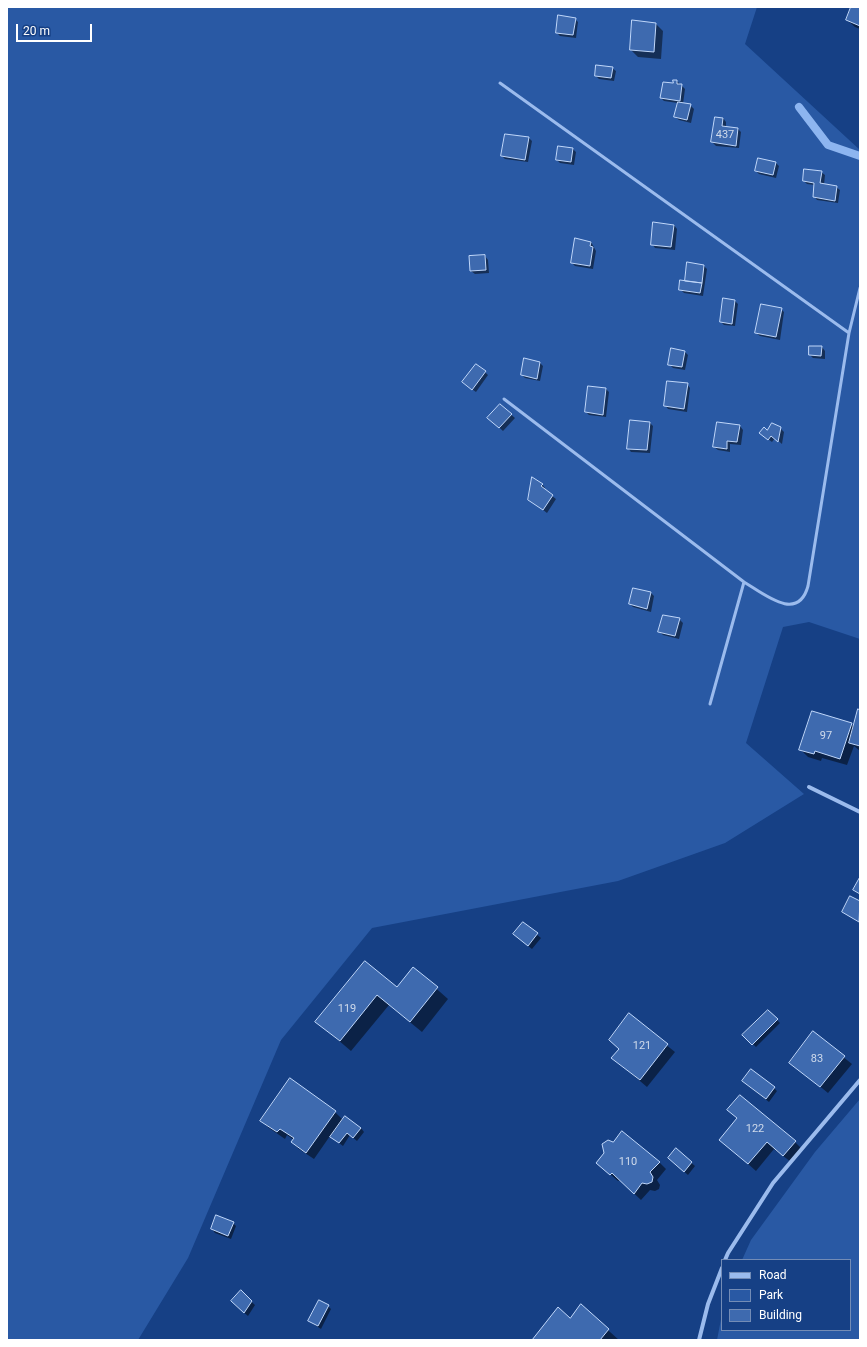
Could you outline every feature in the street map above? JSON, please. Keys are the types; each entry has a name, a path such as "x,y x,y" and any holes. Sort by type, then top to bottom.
{"street":[{"path":"809,787 860,812"},
{"path":"725,1259 773,1183 860,1080"},
{"path":"700,1340 708,1304 721,1271"}],"lane":[{"path":"500,83 849,333"},
{"path":"504,400 744,582 782,604 791,605 798,603 806,596 849,333 860,288"},
{"path":"710,704 744,582"}],"green space":[{"path":"7,7 757,7 745,44 860,150 860,639 809,622 783,627 746,743 804,794 725,843 618,881 372,928 281,1040 188,1258 138,1340 7,1340"},
{"path":"860,1099 860,1340 717,1340 721,1319 721,1331 851,1331 851,1259 742,1259 751,1240 815,1152"}],"building":[{"path":"851,7 860,7 860,26 846,20"},
{"path":"558,15 576,18 573,35 556,33"},
{"path":"632,20 656,23 654,52 630,50"},
{"path":"596,65 613,67 611,78 595,76"},
{"path":"673,80 677,80 677,84 682,84 680,101 660,98 663,82 673,83"},
{"path":"678,102 691,104 687,120 674,117"},
{"path":"715,117 723,118 722,126 738,128 736,146 711,142"},
{"path":"505,134 529,137 525,160 501,156"},
{"path":"558,146 573,148 571,162 556,160"},
{"path":"758,158 776,162 773,175 755,171"},
{"path":"804,169 822,171 820,183 837,186 835,201 813,197 814,183 803,181"},
{"path":"653,222 674,225 671,247 651,245"},
{"path":"575,238 591,242 590,246 593,247 590,266 571,263"},
{"path":"485,255 486,270 470,271 469,256"},
{"path":"687,262 704,265 702,283 685,281"},
{"path":"680,280 702,283 700,293 679,290"},
{"path":"723,298 735,300 732,324 720,322"},
{"path":"761,304 782,308 776,337 755,333"},
{"path":"809,346 822,346 821,356 809,355"},
{"path":"671,348 685,351 682,367 668,365"},
{"path":"524,358 540,362 537,379 521,375"},
{"path":"476,364 486,371 472,390 462,382"},
{"path":"667,381 688,383 684,409 664,406"},
{"path":"588,386 606,388 603,415 585,412"},
{"path":"500,404 512,414 499,428 487,418"},
{"path":"630,420 650,422 647,450 627,449"},
{"path":"717,422 740,425 737,442 727,441 727,449 713,447"},
{"path":"772,423 781,427 778,442 771,436 768,440 759,433 764,427 767,430"},
{"path":"532,477 543,484 541,486 553,495 543,510 528,500"},
{"path":"633,588 651,592 647,609 629,604"},
{"path":"663,615 680,618 675,636 658,632"},
{"path":"858,709 860,710 860,746 849,743"},
{"path":"812,711 852,723 840,759 815,751 814,754 799,750"},
{"path":"860,877 860,894 853,890"},
{"path":"850,896 860,901 859,922 842,912"},
{"path":"523,922 538,933 528,946 513,934"},
{"path":"365,961 397,987 413,967 438,987 410,1022 377,995 340,1041 315,1022"},
{"path":"768,1010 778,1019 752,1045 742,1035"},
{"path":"629,1013 668,1044 640,1080 611,1058 619,1049 609,1040"},
{"path":"813,1031 845,1056 820,1087 789,1063"},
{"path":"751,1069 775,1087 766,1099 742,1081"},
{"path":"290,1078 336,1111 306,1153 291,1142 294,1138 280,1129 277,1132 260,1121"},
{"path":"740,1095 796,1141 783,1156 767,1142 748,1164 719,1140 737,1118 727,1110"},
{"path":"345,1116 361,1128 353,1138 347,1133 339,1143 330,1137"},
{"path":"622,1131 660,1162 650,1172 653,1177 652,1182 647,1184 642,1183 634,1194 612,1173 610,1175 596,1163 604,1153 602,1144 608,1140 613,1142"},
{"path":"676,1148 692,1162 684,1172 668,1158"},
{"path":"216,1215 234,1222 228,1236 211,1229"},
{"path":"241,1290 252,1301 244,1313 231,1301"},
{"path":"319,1300 329,1305 318,1326 308,1321"},
{"path":"581,1304 609,1329 600,1340 532,1340 558,1307 570,1318"}],"waterway":[{"path":"799,107 828,145 860,156"}]}
